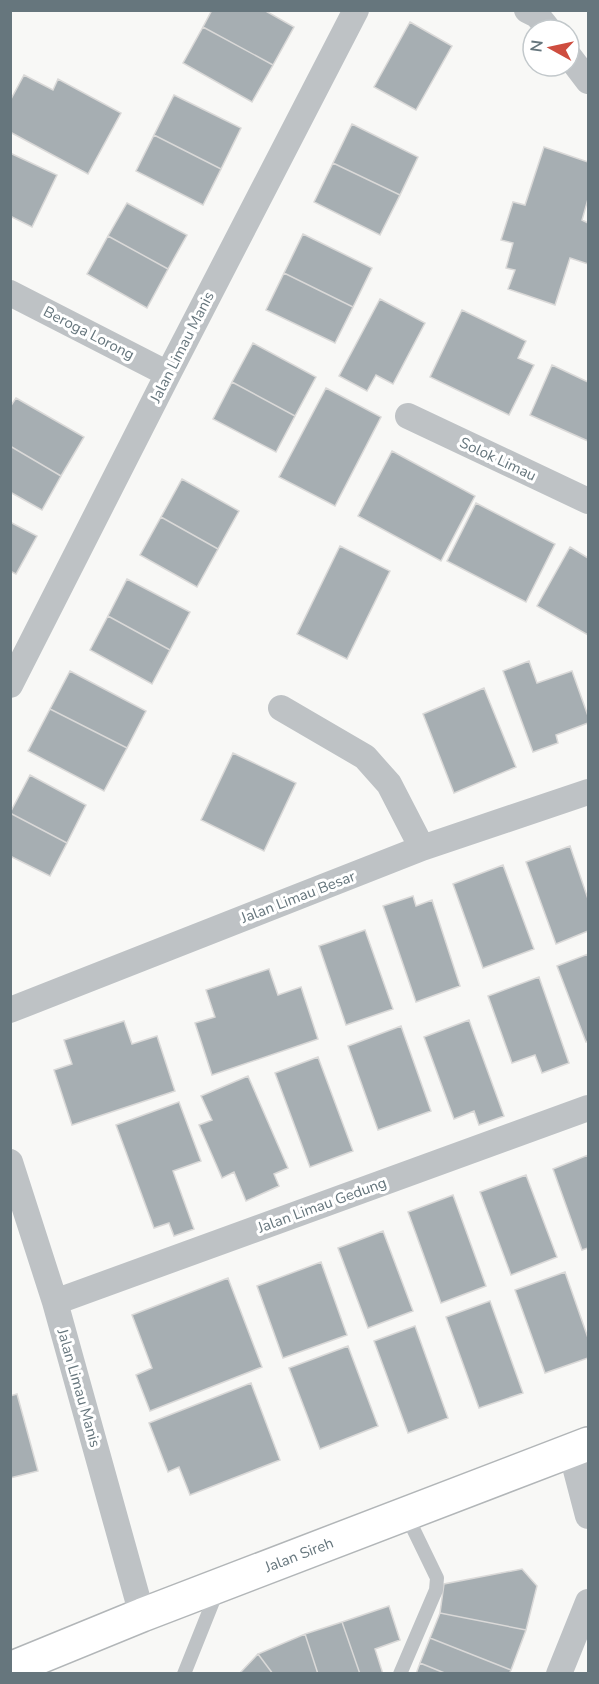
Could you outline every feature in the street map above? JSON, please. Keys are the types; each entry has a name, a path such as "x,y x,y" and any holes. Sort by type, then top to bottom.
{"highway":[{"name":"Jalan Sireh","path":"10,1669 142,1615 580,1448"}],"street":[{"name":"Jalan Limau Manis","path":"10,686 356,10"},
{"path":"527,10 539,18"},
{"name":"Beroga Lorong","path":"10,293 168,374"},
{"name":"Solok Limau","path":"408,416 588,501"},
{"path":"281,708 364,757 389,784 422,848"},
{"name":"Jalan Limau Besar","path":"10,1010 422,848 588,792"},
{"name":"Jalan Limau Gedung","path":"55,1302 588,1108"},
{"name":"Jalan Limau Manis","path":"12,1177 55,1302 142,1615"},
{"path":"580,1448 588,1516"},
{"path":"559,1674 588,1602"}],"lane":[{"path":"400,1674 436,1590 437,1578 406,1514"},
{"path":"184,1674 219,1586"}],"building":[{"path":"212,10 264,10 294,27 273,65 203,27"},
{"path":"410,22 452,46 416,110 374,87"},
{"path":"203,27 273,65 252,102 183,63"},
{"path":"24,75 53,90 58,79 121,113 88,174 10,132 10,101"},
{"path":"174,95 241,128 221,169 154,135"},
{"path":"352,124 418,157 400,195 333,163"},
{"path":"154,135 221,169 203,205 136,171"},
{"path":"544,147 588,162 588,199 582,220 588,223 588,264 570,258 555,305 508,289 515,270 506,268 513,243 501,240 513,202 525,205"},
{"path":"10,153 57,175 32,227 10,216"},
{"path":"333,163 400,195 380,235 314,202"},
{"path":"127,203 187,235 168,269 108,236"},
{"path":"303,234 372,268 353,307 284,273"},
{"path":"108,236 168,269 147,308 87,274"},
{"path":"284,273 353,307 335,343 266,310"},
{"path":"380,299 425,323 393,384 376,375 367,391 339,376"},
{"path":"462,310 526,341 518,358 534,365 509,415 430,377"},
{"path":"253,343 316,377 295,416 232,382"},
{"path":"552,365 588,382 588,441 530,415"},
{"path":"232,382 295,416 276,452 213,419"},
{"path":"326,388 381,417 335,506 279,477"},
{"path":"16,398 84,437 61,476 10,446 10,407"},
{"path":"10,446 61,476 42,510 10,492"},
{"path":"392,451 475,496 441,561 358,516"},
{"path":"182,479 239,511 218,549 161,517"},
{"path":"476,503 555,544 526,602 447,561"},
{"path":"161,517 218,549 197,587 140,555"},
{"path":"10,522 37,536 16,574 10,571"},
{"path":"340,546 390,571 347,659 297,634"},
{"path":"570,547 588,558 588,635 537,606"},
{"path":"127,579 190,612 170,650 108,616"},
{"path":"108,616 170,650 152,684 90,650"},
{"path":"529,661 537,683 572,671 588,716 588,723 556,735 558,743 533,752 503,671"},
{"path":"70,671 146,711 127,748 50,709"},
{"path":"484,688 516,767 454,793 423,714"},
{"path":"50,709 127,748 104,791 28,751"},
{"path":"233,753 296,783 264,851 201,820"},
{"path":"30,775 86,805 67,843 10,813"},
{"path":"10,813 67,843 50,876 10,856"},
{"path":"570,846 588,899 588,931 556,944 526,862"},
{"path":"503,865 534,949 483,968 453,884"},
{"path":"413,896 416,906 432,900 460,986 416,1002 383,906"},
{"path":"365,930 393,1009 346,1025 319,946"},
{"path":"588,954 588,1041 586,1042 557,966"},
{"path":"269,969 278,995 301,987 318,1039 212,1075 195,1023 215,1017 206,990"},
{"path":"539,977 569,1063 542,1073 535,1055 512,1063 488,996"},
{"path":"469,1020 504,1116 479,1125 474,1111 454,1119 424,1037"},
{"path":"124,1021 132,1044 157,1036 175,1091 72,1125 54,1070 72,1064 64,1040"},
{"path":"401,1026 431,1111 378,1130 348,1046"},
{"path":"318,1057 353,1151 310,1167 275,1073"},
{"path":"248,1076 288,1168 274,1174 279,1186 246,1201 234,1172 222,1178 199,1125 212,1120 201,1096"},
{"path":"179,1102 201,1161 173,1171 194,1229 174,1236 169,1223 154,1228 116,1125"},
{"path":"588,1155 588,1248 582,1250 553,1169"},
{"path":"526,1175 557,1257 511,1275 480,1192"},
{"path":"453,1195 486,1286 441,1303 408,1212"},
{"path":"383,1231 413,1311 368,1328 338,1248"},
{"path":"321,1262 347,1335 283,1358 257,1286"},
{"path":"565,1272 588,1338 588,1358 545,1373 515,1290"},
{"path":"228,1278 262,1367 150,1411 136,1375 152,1368 132,1315"},
{"path":"490,1301 523,1393 479,1408 446,1317"},
{"path":"415,1326 448,1418 408,1433 374,1341"},
{"path":"348,1346 378,1426 320,1449 289,1368"},
{"path":"251,1383 280,1460 190,1495 179,1467 168,1472 149,1423"},
{"path":"17,1394 38,1471 10,1478 10,1396"},
{"path":"522,1569 537,1586 526,1630 440,1613 444,1584"},
{"path":"389,1606 400,1640 375,1649 383,1674 360,1674 342,1622"},
{"path":"440,1613 526,1630 511,1670 430,1638"},
{"path":"342,1622 360,1674 318,1674 305,1634"},
{"path":"305,1634 318,1674 273,1674 258,1654"},
{"path":"430,1638 511,1670 509,1674 447,1674 420,1663"},
{"path":"258,1654 273,1674 239,1674"},
{"path":"420,1663 447,1674 416,1674"}]}
